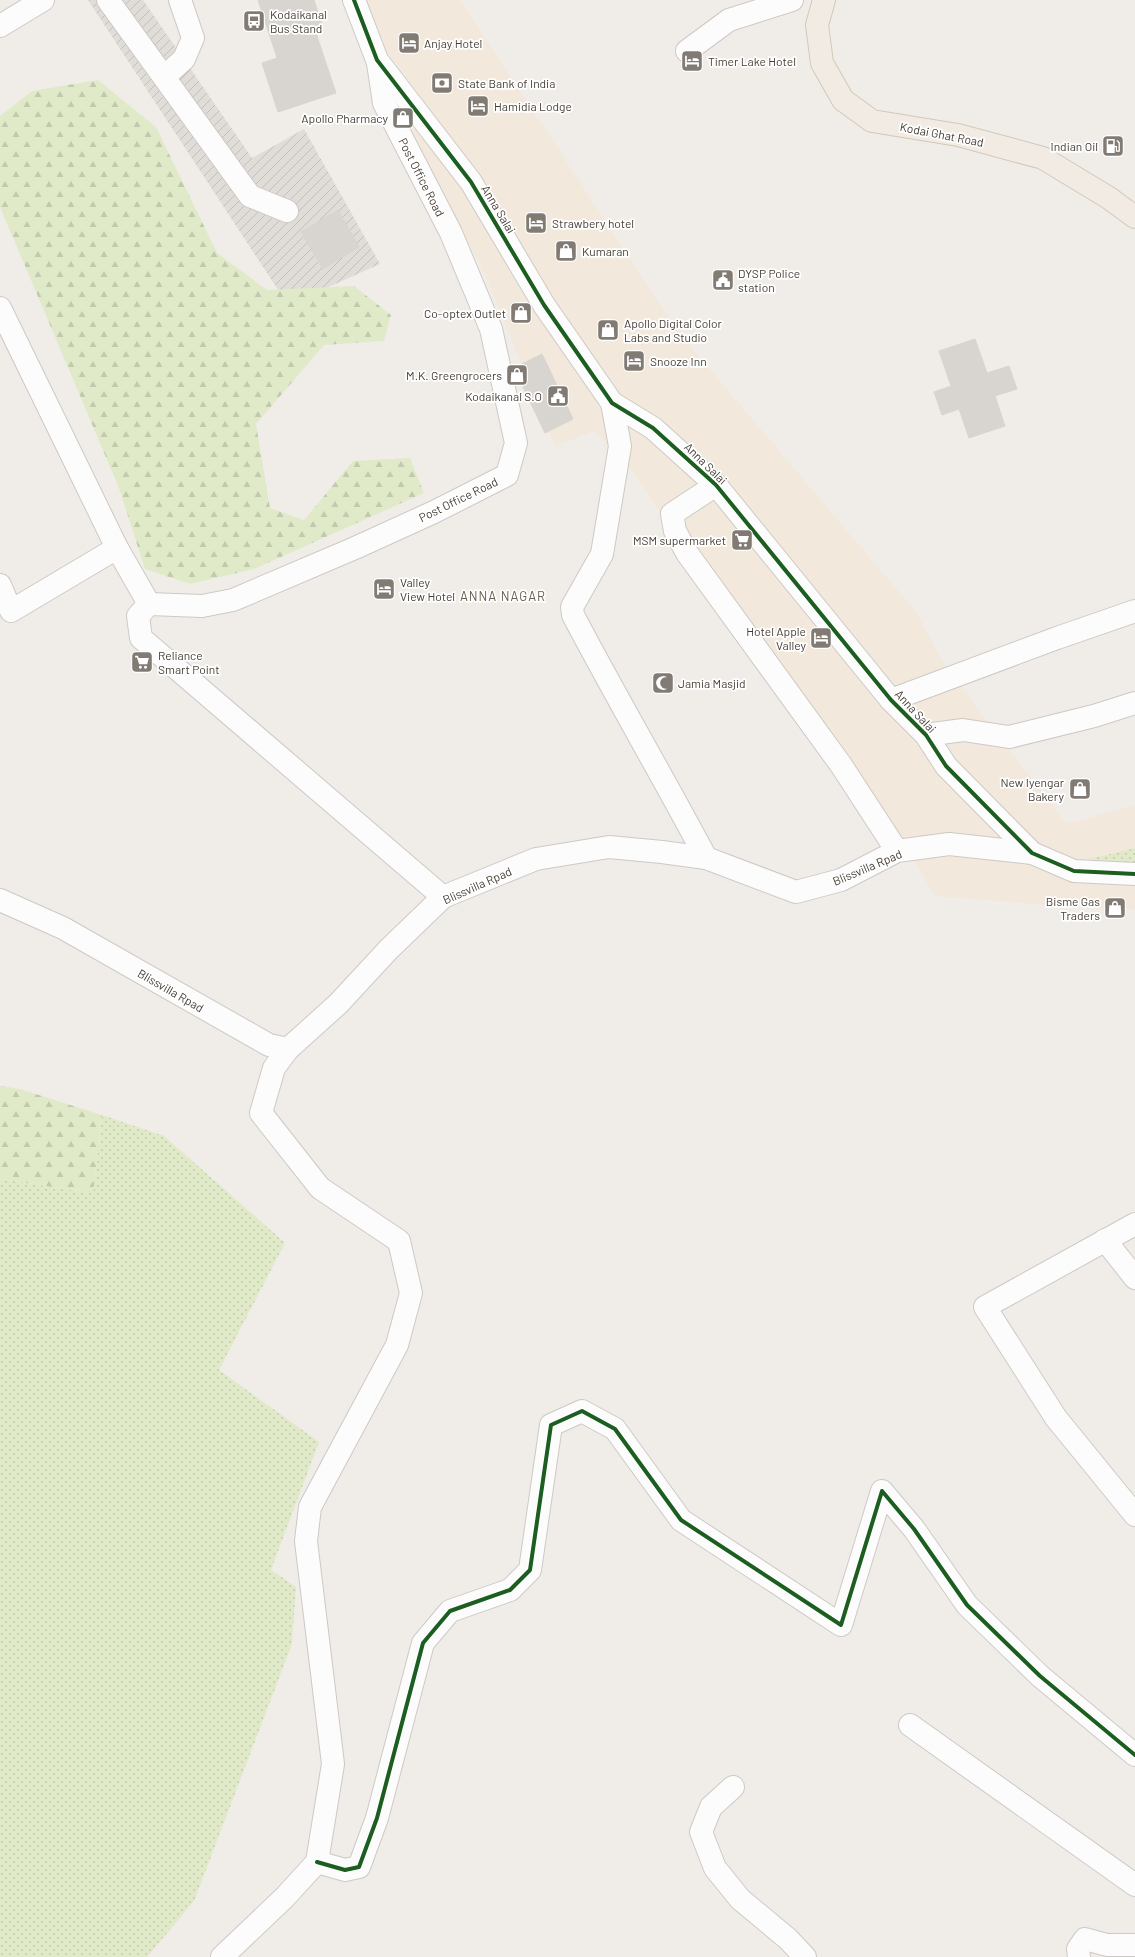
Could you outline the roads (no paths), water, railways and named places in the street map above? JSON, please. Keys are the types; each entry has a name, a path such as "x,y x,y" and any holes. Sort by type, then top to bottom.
{"main road":[{"name":"Kodai Ghat Road","path":"824,0 817,25 822,62 843,100 872,121 958,135 1043,158 1109,198 1135,217"}],"street":[{"path":"0,26 43,0"},
{"path":"108,0 250,196 287,211"},
{"path":"164,77 184,59 192,38 180,0"},
{"name":"Anna Salai","path":"354,0 377,60 471,182 544,305 612,402 653,428 716,485 891,700 926,735 946,766 1032,854 1074,871 1135,874"},
{"path":"687,51 729,20 792,0"},
{"name":"Post Office Road","path":"149,604 202,606 233,600 355,548 434,512 507,475 516,443 491,329 451,233 384,103 377,60"},
{"path":"0,308 116,548 149,604 138,616 141,638 443,897"},
{"path":"612,402 620,446 602,554 572,607 573,615 706,858"},
{"path":"716,485 672,514 675,531 687,553 841,765 897,851"},
{"path":"0,585 11,611 116,548"},
{"path":"891,700 1050,640 1135,611"},
{"path":"926,735 963,730 1009,737 1094,716 1135,703"},
{"name":"Blissvilla Rpad","path":"0,900 63,928 269,1045 288,1049 338,1004 389,949 443,897 536,859 609,847 662,852 706,858 796,892 841,880 897,851 949,844 1032,854"},
{"path":"222,1957 285,1897 317,1862 333,1764 306,1541 310,1507 397,1345 411,1294 399,1241 320,1188 261,1113 274,1068 288,1049"},
{"path":"1135,1224 985,1307 1056,1418 1135,1515"},
{"path":"1105,1240 1135,1278"},
{"path":"317,1862 345,1870 359,1867 377,1818 423,1643 450,1611 510,1590 530,1570 551,1425 582,1411 615,1429 681,1520 841,1625 882,1491 914,1529 967,1605 1040,1676 1135,1755"},
{"path":"910,1726 1135,1885"},
{"path":"733,1788 711,1807 701,1832 716,1868 740,1899 788,1939 805,1957"},
{"path":"1080,1957 1078,1949 1085,1939 1107,1945 1135,1944"}],"place":[{"name":"Kodaikanal Bus Stand","path":"254,21"},
{"name":"Anjay Hotel","path":"409,43"},
{"name":"Timer Lake Hotel","path":"692,61"},
{"name":"State Bank of India","path":"442,83"},
{"name":"Hamidia Lodge","path":"478,106"},
{"name":"Apollo Pharmacy","path":"403,118"},
{"name":"Indian Oil","path":"1113,146"},
{"name":"Strawbery hotel","path":"536,223"},
{"name":"Kumaran","path":"566,251"},
{"name":"DYSP Police station","path":"723,280"},
{"name":"Co-optex Outlet","path":"521,313"},
{"name":"Apollo Digital Color Labs and Studio","path":"608,330"},
{"name":"Snooze Inn","path":"634,361"},
{"name":"M.K. Greengrocers","path":"517,375"},
{"name":"Kodaikanal S.O","path":"558,396"},
{"name":"MSM supermarket","path":"742,540"},
{"name":"Valley View Hotel","path":"384,589"},
{"name":"Hotel Apple Valley","path":"821,638"},
{"name":"Reliance Smart Point","path":"142,662"},
{"name":"Jamia Masjid","path":"663,683"},
{"name":"New Iyengar Bakery","path":"1080,789"},
{"name":"Bisme Gas Traders","path":"1115,908"}],"district":[{"name":"ANNA NAGAR","path":"503,596"}]}
